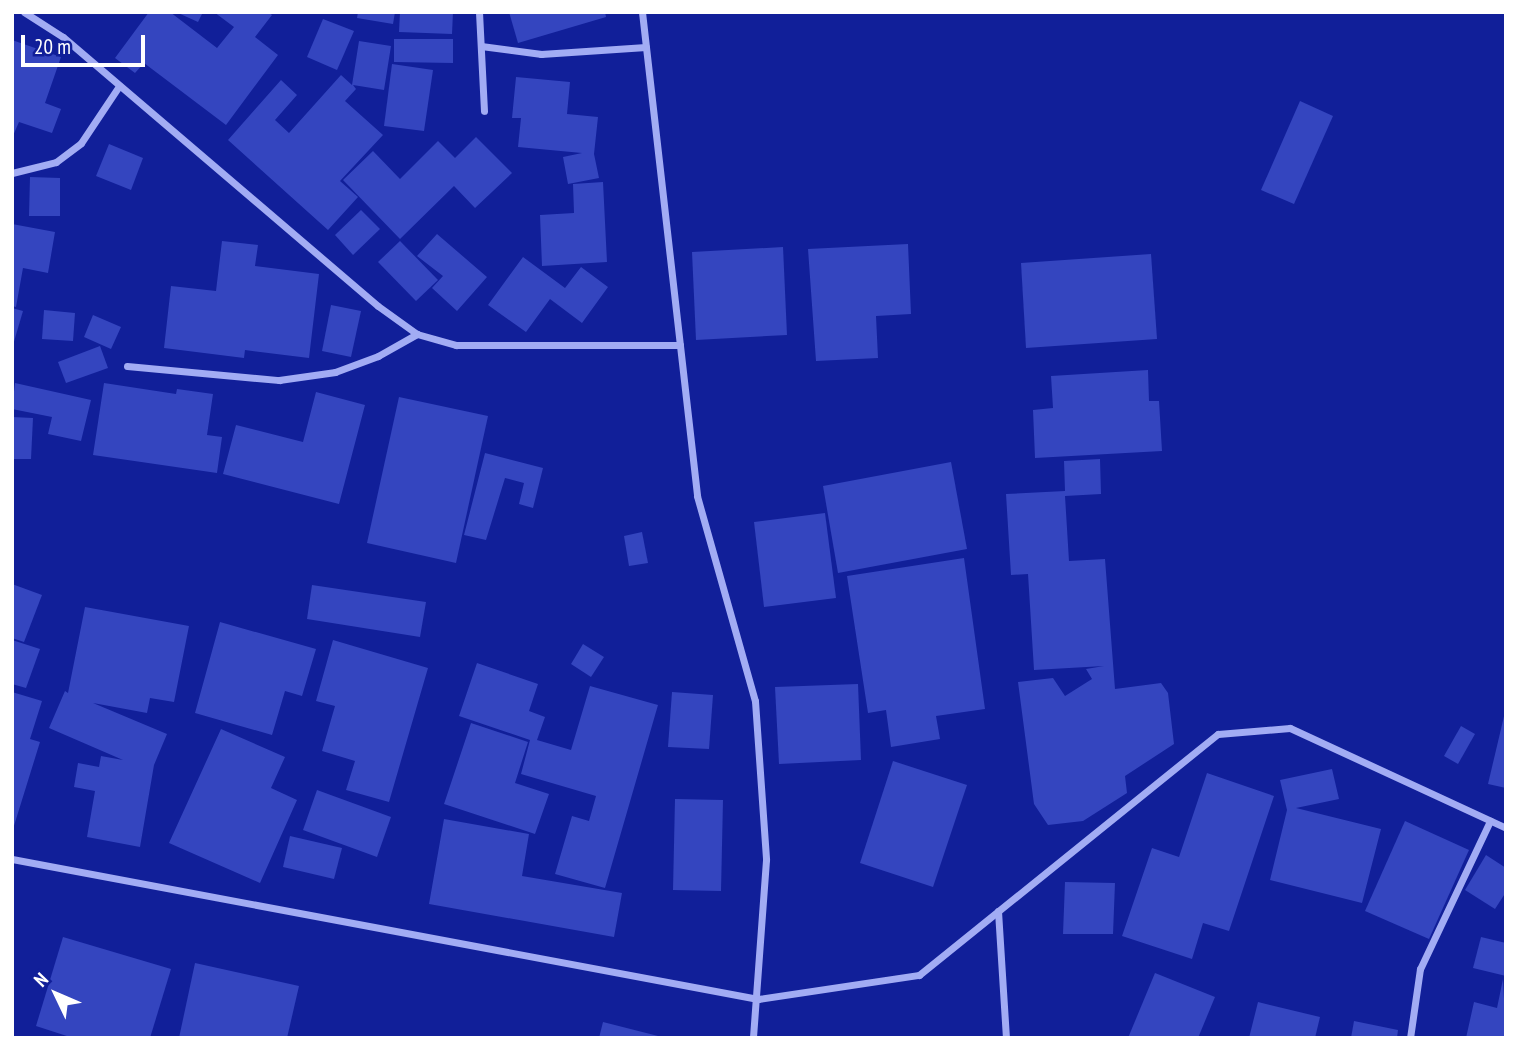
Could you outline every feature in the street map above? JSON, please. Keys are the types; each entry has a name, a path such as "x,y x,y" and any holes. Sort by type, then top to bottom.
{"street":[{"path":"24,12 62,37 378,306 418,334 456,345 680,345"},
{"path":"479,12 484,111"},
{"path":"642,12 697,496 755,701 766,860 758,999 753,1038"},
{"path":"481,46 541,54 646,47"},
{"path":"12,173 56,162 80,143 119,86"},
{"path":"127,366 279,380 335,372 379,356 418,334"},
{"path":"12,859 758,999 919,975 1218,734 1290,728 1506,828"},
{"path":"1410,1038 1420,970 1490,821"},
{"path":"998,911 1006,1038"}],"building":[{"path":"149,12 170,12 217,48 234,27 214,12 268,12 272,15 255,37 278,55 226,125 144,63 135,73 115,58"},
{"path":"176,12 203,12 198,22"},
{"path":"358,12 395,12 393,24 357,18"},
{"path":"400,12 453,12 452,34 399,32"},
{"path":"509,12 605,12 606,17 518,43"},
{"path":"323,19 354,31 337,70 307,57"},
{"path":"394,39 453,39 453,63 394,62"},
{"path":"12,40 61,57 45,103 61,109 52,133 19,122 12,138"},
{"path":"359,41 391,46 384,90 353,85 356,89 345,101 383,135 340,181 358,197 328,230 228,140 281,80 297,95 275,120 289,133 341,75 352,85"},
{"path":"392,64 433,70 424,131 384,126"},
{"path":"516,77 570,82 567,114 598,117 594,154 599,178 568,184 563,157 582,153 518,147 521,118 512,118"},
{"path":"1300,101 1333,116 1294,204 1261,190"},
{"path":"476,137 512,173 475,208 454,186 400,239 343,180 373,151 400,179 438,141 455,158"},
{"path":"109,144 143,158 131,190 96,176"},
{"path":"30,177 60,178 60,216 29,216"},
{"path":"603,182 607,262 542,266 540,215 574,213 573,184"},
{"path":"361,210 380,229 353,255 335,235"},
{"path":"12,224 55,232 48,273 23,268 16,307 12,306"},
{"path":"437,234 487,277 457,311 432,288 443,276 417,256"},
{"path":"222,241 258,245 255,266 319,274 309,358 245,350 244,358 164,348 171,286 216,291"},
{"path":"400,241 438,280 416,301 378,262"},
{"path":"908,244 911,314 876,316 878,358 816,361 808,249"},
{"path":"783,247 787,335 696,340 692,252"},
{"path":"1151,254 1157,339 1026,348 1021,263"},
{"path":"523,257 565,288 581,267 608,287 582,323 550,299 526,332 488,305"},
{"path":"331,305 361,311 351,357 322,351"},
{"path":"12,308 23,311 13,345 12,345"},
{"path":"44,310 75,313 73,341 42,339"},
{"path":"93,315 121,327 111,349 84,337"},
{"path":"100,346 108,368 66,383 58,362"},
{"path":"1148,370 1149,401 1159,401 1162,451 1035,458 1033,410 1053,408 1051,376"},
{"path":"15,383 91,400 81,441 48,434 52,417 12,409"},
{"path":"104,383 176,394 177,389 213,394 207,435 222,437 217,473 93,455"},
{"path":"316,392 365,405 339,504 223,474 236,425 303,442"},
{"path":"399,397 488,416 456,563 367,543"},
{"path":"12,417 33,418 31,459 12,459"},
{"path":"485,453 543,468 533,508 519,504 524,483 505,478 486,540 464,535"},
{"path":"1100,459 1101,494 1065,496 1069,561 1105,559 1115,689 1161,683 1168,693 1174,744 1125,776 1127,793 1083,821 1048,825 1034,804 1018,682 1053,678 1065,696 1092,679 1086,669 1104,666 1034,670 1028,574 1011,575 1006,494 1065,491 1064,461"},
{"path":"951,462 967,549 838,573 823,486"},
{"path":"825,513 836,598 764,607 754,522"},
{"path":"642,532 648,563 629,566 624,536"},
{"path":"964,558 985,709 936,716 940,739 891,747 886,710 868,713 847,576"},
{"path":"12,584 42,595 24,642 12,638"},
{"path":"312,585 426,602 420,637 307,619"},
{"path":"85,607 189,626 174,702 150,698 147,713 93,703 167,734 154,765 140,847 87,837 95,791 74,787 78,763 99,767 101,756 123,760 49,728 65,691 68,693"},
{"path":"220,622 316,649 302,696 285,691 272,735 195,713"},
{"path":"12,640 40,649 26,688 12,684"},
{"path":"333,640 428,668 389,802 346,790 355,761 322,751 335,706 316,701"},
{"path":"583,644 604,657 591,677 571,664"},
{"path":"477,663 538,684 529,711 545,717 537,740 571,750 590,686 658,705 605,888 555,874 572,816 589,821 596,796 521,774 530,740 459,716"},
{"path":"858,684 861,760 779,764 775,687"},
{"path":"12,692 42,701 30,739 40,742 13,829"},
{"path":"672,692 713,695 709,749 668,747"},
{"path":"1506,712 1506,788 1488,784"},
{"path":"471,723 528,742 515,783 549,794 535,834 444,804"},
{"path":"1461,726 1475,734 1458,764 1444,756"},
{"path":"221,729 285,757 271,788 297,800 260,883 169,843"},
{"path":"893,761 967,785 933,887 860,863"},
{"path":"1332,769 1339,799 1296,808 1381,829 1362,903 1270,880 1287,810 1280,780"},
{"path":"1207,773 1274,796 1229,931 1203,923 1192,959 1122,936 1152,848 1179,857"},
{"path":"317,790 391,817 377,857 303,830"},
{"path":"675,799 723,800 721,891 673,890"},
{"path":"444,819 529,834 522,876 622,893 614,937 429,904"},
{"path":"1405,821 1469,850 1429,939 1365,911"},
{"path":"290,836 342,848 334,879 283,867"},
{"path":"1486,855 1506,868 1506,892 1495,909 1465,890"},
{"path":"1065,882 1115,883 1113,934 1063,934"},
{"path":"63,937 171,969 150,1038 73,1038 36,1026"},
{"path":"1481,937 1506,943 1506,976 1473,968"},
{"path":"195,963 299,986 287,1038 179,1038"},
{"path":"1155,973 1215,997 1198,1038 1128,1038"},
{"path":"1503,979 1506,1038 1466,1038 1474,1002 1497,1008"},
{"path":"1258,1002 1320,1017 1315,1038 1249,1038"},
{"path":"1354,1021 1398,1030 1397,1038 1351,1038"},
{"path":"603,1022 662,1037 662,1038 599,1038"}]}
